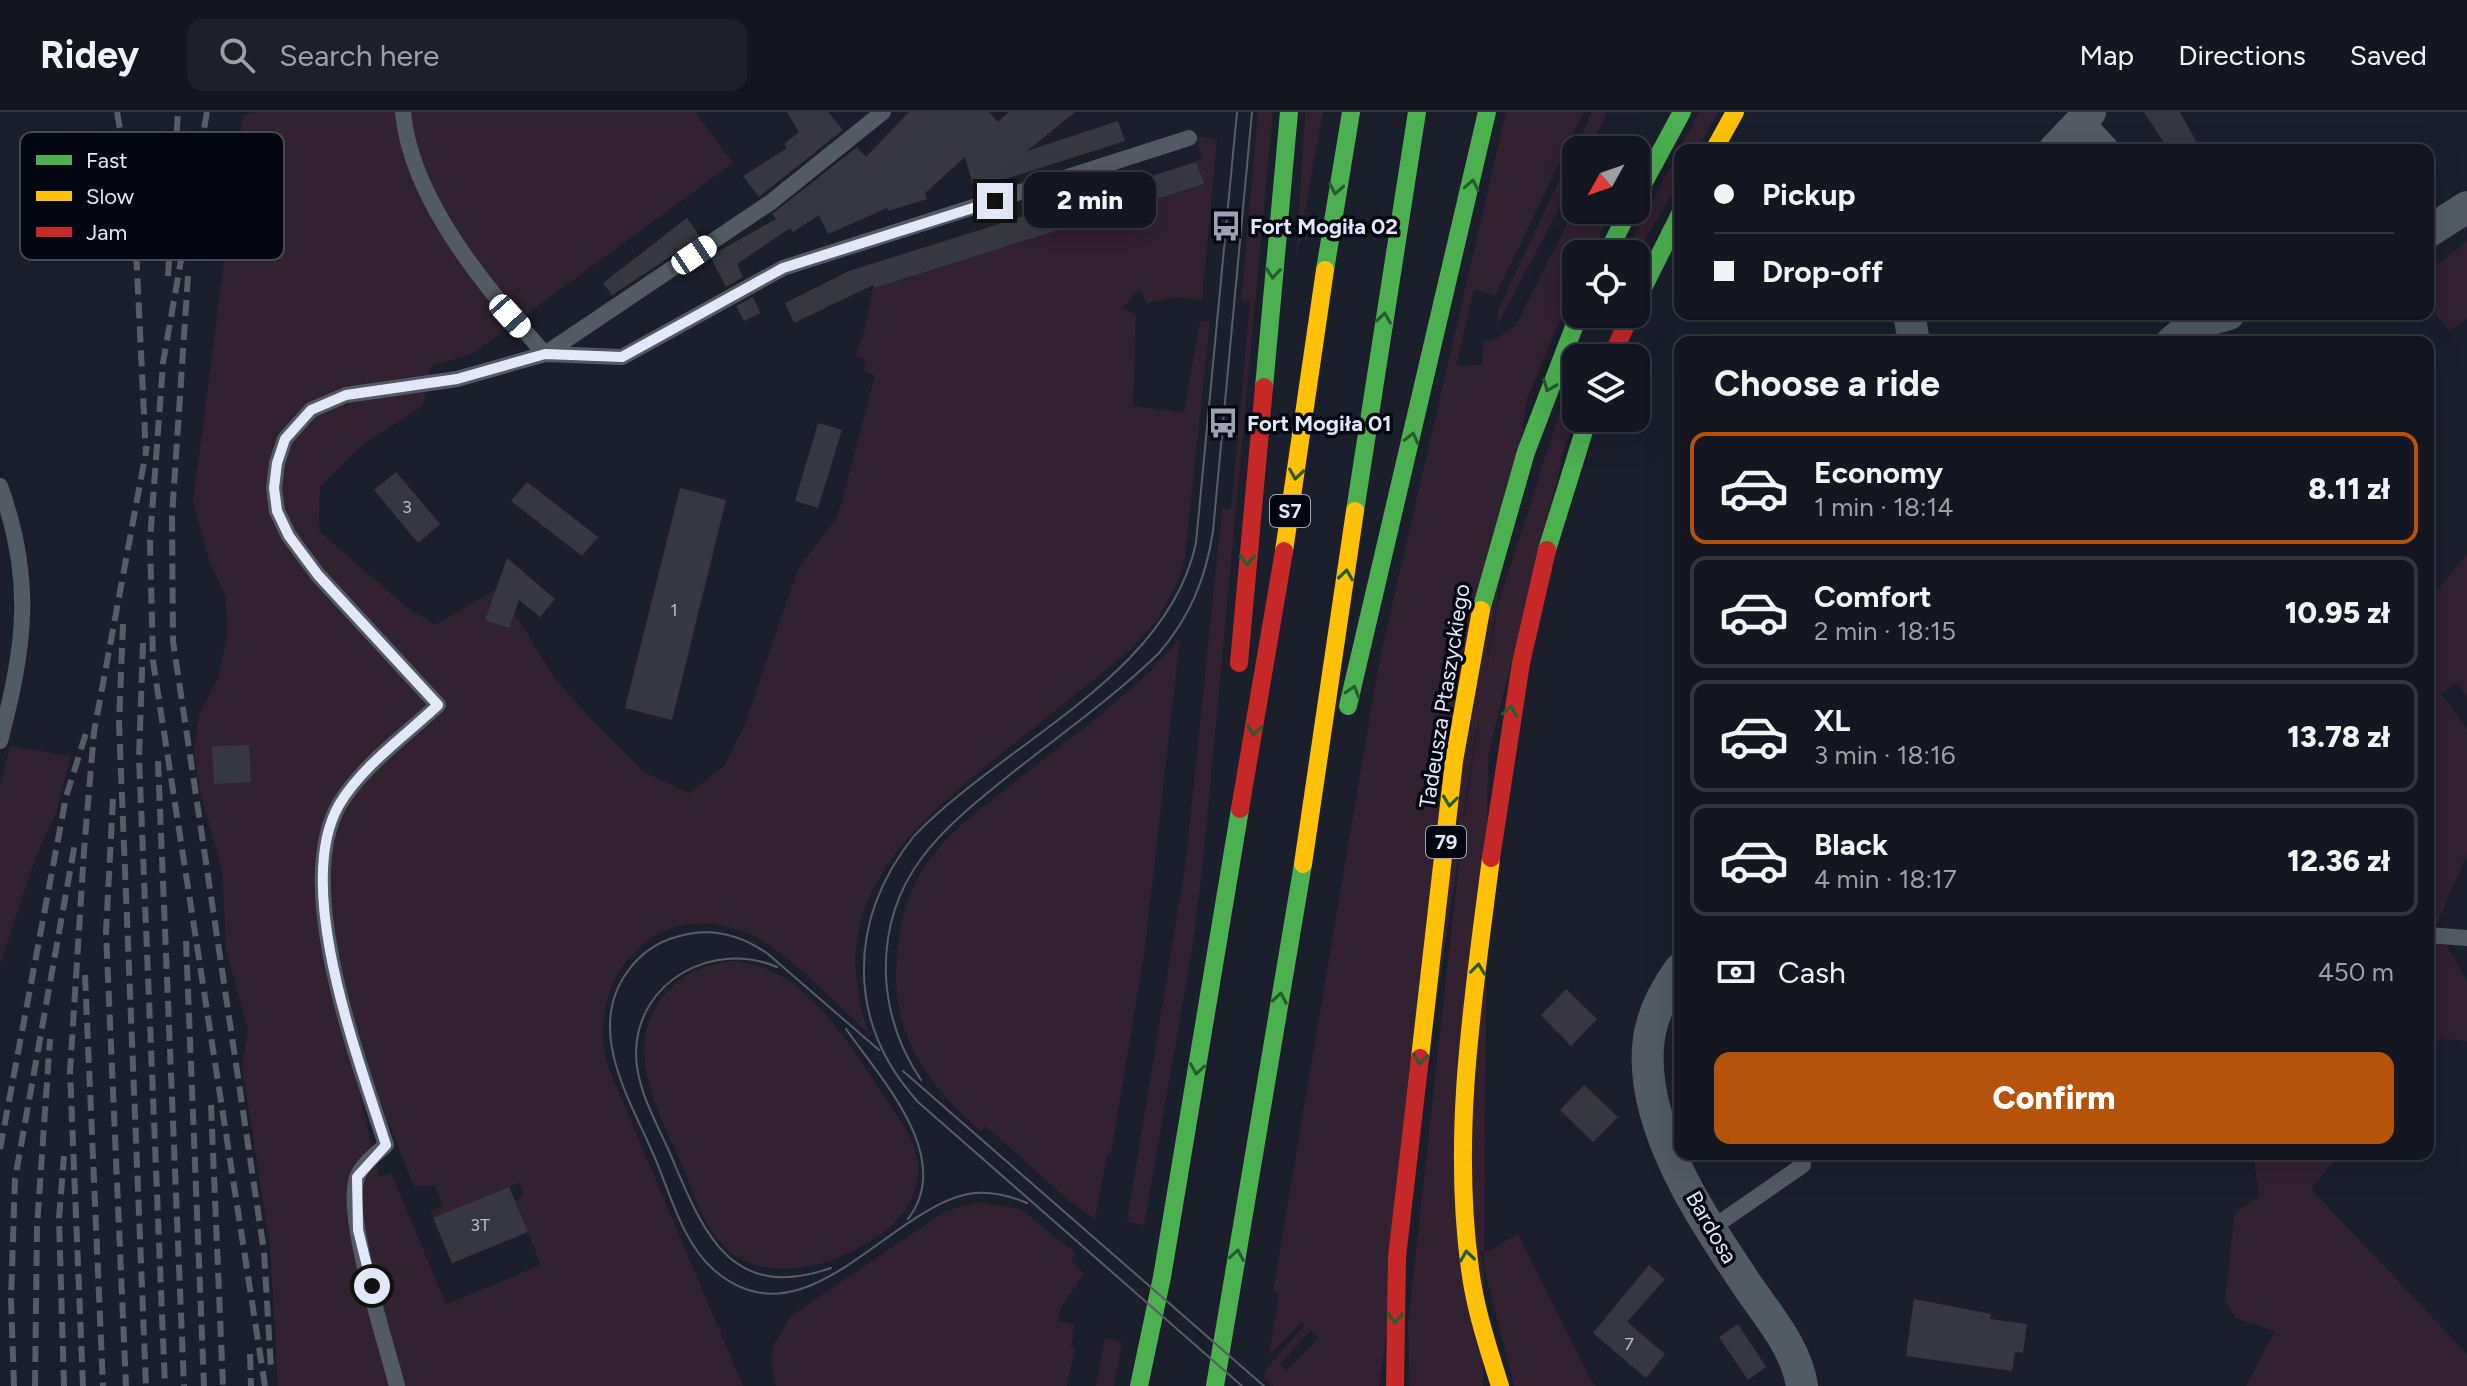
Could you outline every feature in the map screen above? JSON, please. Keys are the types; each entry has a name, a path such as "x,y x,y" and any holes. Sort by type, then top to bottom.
{"main road":[{"path":"1238,679 1289,112"},
{"name":"S7","path":"1139,1386 1162,1277 1294,489 1335,197 1351,112"},
{"path":"1215,1386 1306,846 1402,195 1417,112"},
{"path":"1306,846 1368,642 1398,494 1436,348 1487,112"},
{"path":"1650,171 1682,112"},
{"path":"1717,144 1735,112"},
{"path":"1650,274 1674,226"},
{"name":"Tadeusza Ptaszyckiego","path":"1395,1386 1395,1312 1403,1206 1464,695 1484,594 1508,504 1540,410 1573,328"},
{"name":"79","path":"1500,1386 1481,1330 1465,1240 1462,1163 1468,1051 1500,776 1517,672 1553,520 1583,432"},
{"path":"1224,909 1235,725"}],"street":[{"path":"2060,144 2085,119 2100,144"},
{"path":"2434,228 2467,207"},
{"path":"2183,327 2208,320"},
{"name":"Bardosa","path":"1674,979 1660,1002 1650,1029 1650,1087 1674,1155"},
{"name":"Bardosa","path":"1676,1160 1712,1228 1788,1346 1802,1386"}],"lane":[{"path":"403,112 413,161 434,205 476,272 545,354 622,357 783,268 1189,138"},
{"path":"397,1386 358,1230 355,1203 357,1177 386,1145 345,1018 324,913 325,845 331,824 350,789 438,705 318,575 289,536 277,511 274,488 277,463 285,439 311,410 346,395 457,379 545,354 771,202 883,112"},
{"path":"0,486 13,522 22,567 25,608 16,677 0,741"},
{"path":"2434,935 2467,938"},
{"path":"1712,1228 1803,1165"}],"shaded area":[{"path":"257,112 695,112 733,163 472,354 431,366 423,406 363,444 320,487 319,531 404,605 435,625 499,588 554,678 599,727 644,772 689,793 724,766 743,729 798,569 838,516 875,375 863,371 866,360 855,356 865,329 873,288 1203,184 1196,161 1203,159 1195,136 1217,139 1202,300 1175,297 1147,303 1139,289 1122,308 1136,315 1133,406 1184,412 1200,321 1210,321 1185,557 1179,579 1157,620 1130,650 967,782 906,840 882,872 866,907 857,945 857,987 869,1034 778,951 747,933 714,924 684,925 657,935 634,952 617,975 607,1003 603,1034 608,1067 743,1386 278,1386 270,1245 242,1067 248,1030 226,950 222,870 200,792 194,751 199,715 218,678 227,637 226,597 210,563 193,502 224,260 284,260 284,132 241,132 243,116","holes":["376,1092 414,1186 435,1186 443,1206 430,1211 433,1218 519,1183 524,1196 515,1201 541,1265 446,1304 391,1173 379,1177 360,1094"]},
{"path":"1258,112 1273,112 1203,863 1193,944 1144,1225 1127,1222 1186,860 1222,509 1231,509 1250,301 1241,300"},
{"path":"1305,112 1323,112 1296,260"},
{"path":"1506,112 1584,112 1572,136 1562,136 1562,157 1495,296 1474,289 1456,366 1482,365 1483,341 1496,339 1516,325 1567,224 1605,224 1597,240 1562,240 1562,315 1527,399 1379,1386 1273,1386 1264,1378 1266,1369 1306,1324 1302,1321 1269,1356 1279,1294 1273,1291 1380,657","holes":["1311,1330 1319,1338 1286,1371 1280,1364"]},
{"path":"1592,112 1607,112 1596,136 1581,136"},
{"path":"1699,112 1718,112 1700,144 1682,144"},
{"path":"1674,160 1674,192 1645,240 1632,240 1641,224 1650,224 1650,206"},
{"path":"1562,175 1562,203 1498,324 1497,314"},
{"path":"2467,241 2467,318 2449,331 2434,312 2434,267"},
{"path":"1562,405 1562,432 1569,432 1488,756 1483,1386 1409,1386 1408,1324 1467,789 1497,608"},
{"path":"2467,554 2467,695 2456,683 2441,694 2467,729 2467,855 2436,926 2467,982 2467,1041 2440,1039 2434,1046 2434,594"},
{"path":"1180,638 1145,948 1111,1154 1107,1154 1095,1219 1069,1201 986,1126 981,1131 934,1082 921,1064 903,1023 896,978 897,952 912,890 944,842 978,811 1118,700"},
{"path":"10,746 71,756 56,812 37,854 0,964 0,786"},
{"path":"734,961 758,966 781,976 823,1011 903,1125 916,1154 916,1185 912,1198 897,1220 864,1245 813,1266 784,1269 755,1265 742,1260 721,1243 701,1210 654,1100 648,1078 644,1057 645,1035 652,1014 665,994 688,975 714,964"},
{"path":"2254,1160 2334,1160 2311,1189 2467,1354 2467,1386 2246,1386 2275,1331 2236,1318 2225,1300 2235,1212 2259,1197"},
{"path":"978,1202 1021,1209 1075,1253 1071,1260 1084,1274 1061,1308 1058,1321 1075,1324 1071,1346 1075,1347 1067,1386 776,1386 771,1361 774,1345 792,1315 946,1211"},
{"path":"1518,1234 1596,1386 1514,1386 1480,1251 1491,1250"},
{"path":"1105,1338 1122,1342 1114,1386 1096,1386"}],"building":[{"path":"787,112 828,112 843,130 759,197 743,176 787,148 784,144 799,132"},
{"path":"909,112 989,112 998,122 1009,112 1075,112 1027,151 1118,121 1125,141 974,189 965,157 925,193 927,199 888,211 887,208 828,234 819,215 793,232 790,228 737,264 743,277 726,287 710,256 776,219 772,214 857,147 866,157"},
{"path":"2144,112 2180,112 2198,144 2165,144"},
{"path":"1196,162 1204,184 874,288 873,285 794,323 785,303 849,271"},
{"path":"687,218 700,237 612,295 603,283"},
{"path":"753,297 760,313 744,321 736,306"},
{"path":"818,423 842,430 818,508 795,501"},
{"path":"396,472 440,524 418,543 374,490"},
{"path":"527,482 598,537 582,556 511,501"},
{"path":"680,488 726,500 672,720 625,708"},
{"path":"507,558 555,599 540,617 519,600 509,628 485,620"},
{"path":"249,745 251,782 214,784 212,746"},
{"path":"1566,989 1597,1019 1571,1046 1541,1015"},
{"path":"1584,1085 1618,1117 1593,1142 1560,1110"},
{"path":"509,1187 528,1232 452,1263 433,1218"},
{"path":"1649,1265 1665,1279 1627,1322 1665,1354 1646,1378 1593,1333"},
{"path":"1914,1299 1991,1314 1990,1319 2027,1324 2023,1353 2015,1352 2012,1371 1906,1356"},
{"path":"1738,1324 1766,1367 1748,1380 1719,1337"}],"tram line":[{"path":"1237,112 1196,543 1179,590 1153,632 1118,670 951,802 914,836 892,868 877,901 867,935 864,970 867,1004 877,1038 894,1071 918,1102 1242,1386"},
{"path":"921,1080 896,1030 886,977 887,942 894,911 906,883 921,858 962,814 1106,700 1159,653 1180,625 1201,581 1213,531 1252,112"},
{"path":"879,1050 768,954 736,937 713,932 676,937 655,946 632,965 616,994 610,1017 616,1065 679,1218 703,1259 714,1270 747,1290 780,1293 812,1285 844,1268 937,1205 968,1194 983,1193 1027,1203"},
{"path":"777,967 753,960 729,959 705,963 683,972 664,987 650,1005 640,1027 636,1053 639,1078 647,1103 694,1207 723,1252 743,1267 766,1276 796,1276 831,1268"},
{"path":"846,1029 894,1095 919,1146 923,1171 920,1195 908,1219"},
{"path":"903,1071 1264,1386"}],"railway":[{"path":"117,112 121,132"},
{"path":"177,132 178,112"},
{"path":"203,132 207,112"},
{"path":"136,260 146,455"},
{"path":"168,276 169,260"},
{"path":"181,260 163,363 150,541 153,661 265,1386"},
{"path":"188,276 172,516 173,641 264,1252 271,1369"},
{"path":"83,1386 70,1072 84,851 94,732 147,446"},
{"path":"123,624 119,723 146,1386"},
{"path":"143,643 139,758 165,1386"},
{"path":"0,1149 66,797 87,730"},
{"path":"158,761 184,1386"},
{"path":"113,799 106,932 126,1386"},
{"path":"14,1386 11,1299 15,1179 75,843"},
{"path":"186,941 204,1386"},
{"path":"85,975 103,1386"},
{"path":"35,1386 37,1227 50,1039"},
{"path":"211,1105 223,1386"},
{"path":"64,1156 59,1218 64,1386"},
{"path":"250,1354 251,1386"}],"traffic: fast":[{"path":"1264,387 1289,112"},
{"path":"1325,270 1351,112"},
{"path":"1355,511 1417,112"},
{"path":"1348,706 1487,112"},
{"path":"1650,171 1682,112"},
{"path":"1614,240 1622,224"},
{"path":"1650,274 1674,226"},
{"path":"1481,610 1526,452 1574,328"},
{"path":"1547,550 1584,432"},
{"path":"1139,1386 1162,1277 1240,809"},
{"path":"1215,1386 1303,864"}],"traffic: slow":[{"path":"1717,144 1735,112"},
{"path":"1284,551 1325,270"},
{"path":"1303,864 1355,511"},
{"path":"1420,1058 1454,761 1481,610"},
{"path":"1491,858 1467,1063 1463,1166 1472,1284 1500,1386"}],"traffic: jam":[{"path":"1617,344 1625,328"},
{"path":"1239,663 1264,387"},
{"path":"1491,858 1521,663 1547,550"},
{"path":"1240,809 1284,551"},
{"path":"1395,1386 1397,1257 1420,1058"}],"place":[{"name":"Fort Mogiła 02","path":"1226,226"},
{"name":"Fort Mogiła 01","path":"1223,423"}],"route":[{"path":"372,1286 358,1230 355,1203 357,1177 369,1160 386,1145 345,1018 324,913 325,845 339,806 350,789 438,705 318,575 289,536 277,511 274,488 277,463 285,439 311,410 346,395 457,379 545,354 581,358 622,357 783,268 995,201"}]}
